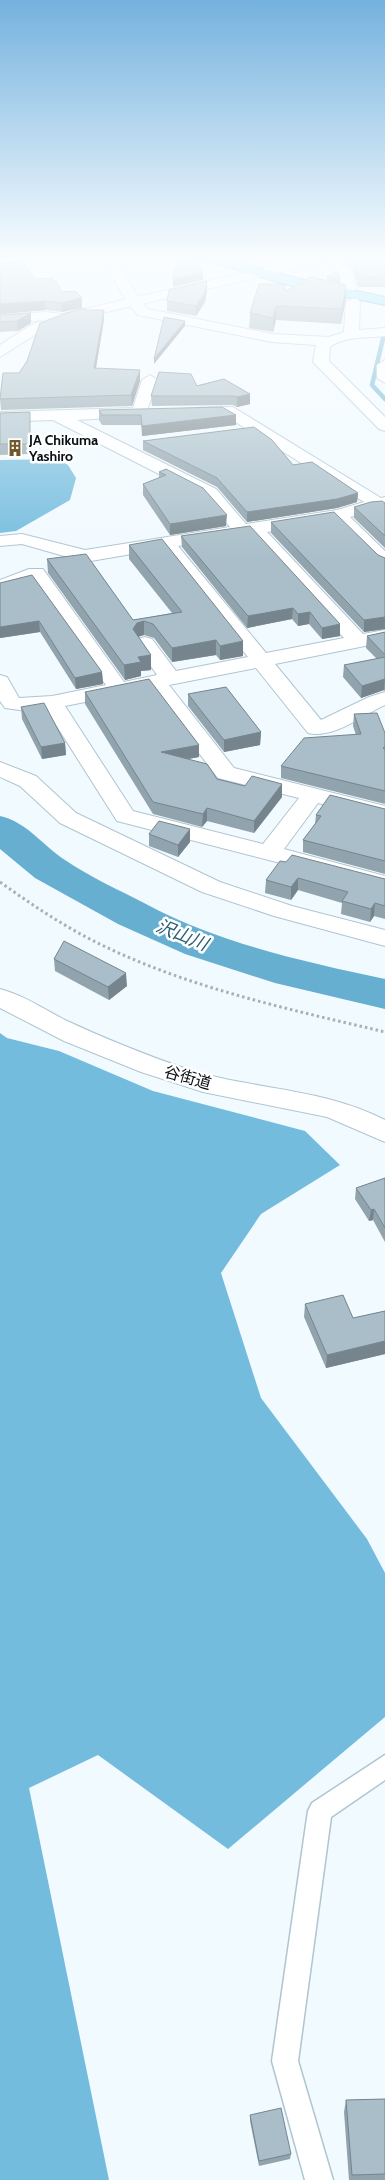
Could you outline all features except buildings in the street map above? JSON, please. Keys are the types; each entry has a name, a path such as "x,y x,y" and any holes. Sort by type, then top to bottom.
{"street":[{"path":"322,357 321,362 385,426"},
{"path":"385,365 385,376"},
{"path":"139,413 150,380"},
{"path":"188,411 227,410 381,503"},
{"path":"0,417 159,412"},
{"path":"55,415 120,446 210,493 358,641"},
{"path":"236,432 256,429"},
{"path":"120,446 149,443"},
{"path":"0,541 22,539 85,556 247,528 338,515 381,503"},
{"path":"338,515 385,560"},
{"path":"165,542 316,728 339,721 368,704 385,698"},
{"path":"0,587 60,564 89,560 85,556"},
{"path":"36,573 119,689"},
{"path":"0,680 12,704 27,705 52,702 385,636"},
{"path":"145,643 163,680 226,773 385,813"},
{"path":"52,702 125,816 385,883"},
{"path":"0,769 28,782 68,818 212,887 283,911 385,938"},
{"path":"269,852 313,795"},
{"path":"109,838 125,816"},
{"name":"谷街道","path":"0,997 35,1016 109,1050 161,1070 204,1083 323,1107 354,1116 385,1132"}],"lane":[{"path":"319,2180 285,2061 320,1811 385,1766"}],"path":[{"path":"0,882 37,909 69,927 143,961 236,995 385,1032"}],"shaded area":[{"path":"57,459 68,465 76,478 70,500 16,531 0,533 0,460"},
{"path":"0,1033 7,1038 59,1051 153,1091 305,1131 340,1165 261,1214 221,1273 261,1398 367,1539 385,1573 385,1717 228,1849 98,1755 29,1788 109,2180 0,2180"}],"waterway":[{"path":"379,357 372,385 385,399"},
{"name":"沢山川","path":"0,828 50,869 133,915 201,944 291,973 385,994"}],"place":[{"name":"JA Chikuma Yashiro","path":"15,448"}]}
